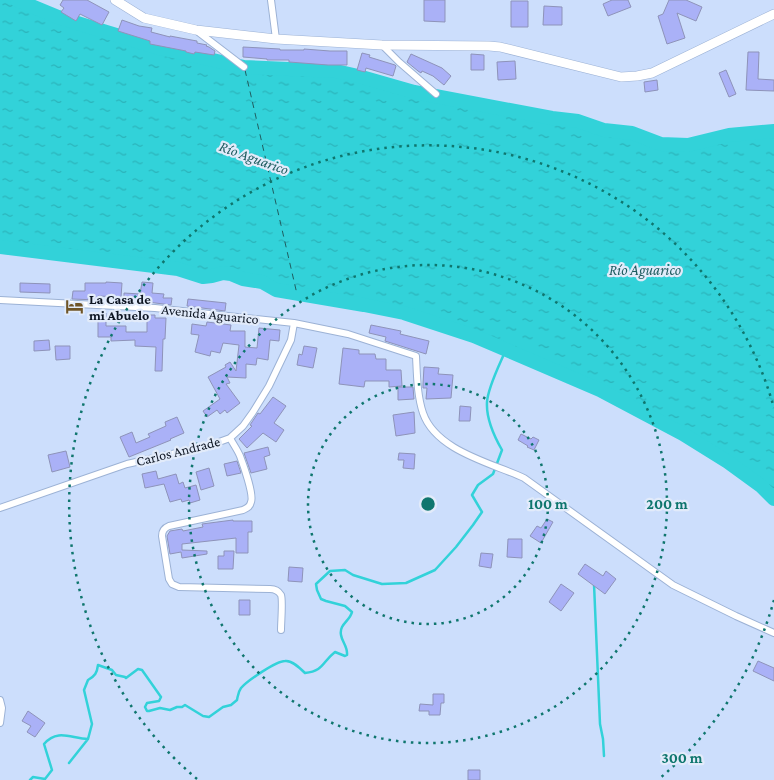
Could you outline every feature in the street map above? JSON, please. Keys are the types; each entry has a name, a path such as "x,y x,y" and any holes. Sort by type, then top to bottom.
{"street":[{"path":"115,0 144,18 196,30 276,40 382,45 500,47 621,77 652,73 774,14"},
{"path":"271,0 276,40"},
{"path":"196,30 244,67"},
{"path":"382,45 436,94"},
{"name":"Avenida Aguarico","path":"0,300 155,308 294,323 348,334 416,356 419,398 424,415 431,429 448,443 470,456 524,478 673,585 774,633"},
{"name":"Carlos Andrade","path":"0,508 128,464 208,446 230,438 253,412 269,386 290,340 294,323"},
{"path":"230,438 239,454 244,469 252,498 251,503 243,510 165,528 162,536 169,579 172,584 179,587 276,590 282,597 281,630"},
{"path":"0,700 2,708 0,723"}],"water":[{"name":"Río Aguarico","path":"0,0 17,0 58,17 159,48 244,67 336,71 414,92 552,118 578,121 604,130 632,133 661,144 688,145 729,135 774,131 774,499 761,486 728,462 683,434 600,390 474,336 404,313 276,290 262,282 243,279 231,274 223,273 203,277 178,269 0,247"}],"building":[{"path":"63,0 87,0 109,12 102,25 80,14 76,21 61,12 64,8 60,5"},
{"path":"424,0 445,0 445,22 424,21"},
{"path":"612,0 628,0 631,7 608,16 603,4"},
{"path":"669,0 686,0 702,7 696,21 677,13 685,38 667,44 658,16 663,14"},
{"path":"511,1 528,1 528,27 511,27"},
{"path":"544,6 562,7 562,25 543,25"},
{"path":"122,20 152,28 151,32 197,41 197,43 207,45 215,51 214,55 195,52 194,54 150,44 150,41 118,31"},
{"path":"243,47 280,50 347,51 347,65 243,57"},
{"path":"748,52 759,52 758,79 774,80 774,91 746,90"},
{"path":"362,53 395,65 393,76 366,68 365,72 357,70"},
{"path":"411,54 442,68 451,76 444,85 433,76 422,71 421,73 407,62"},
{"path":"471,54 484,55 484,70 471,70"},
{"path":"515,61 516,79 498,80 497,62"},
{"path":"726,70 736,94 729,97 719,73"},
{"path":"657,80 658,90 645,92 644,82"},
{"path":"142,282 153,283 152,293 164,294 163,298 172,298 171,305 124,301 124,293 140,294"},
{"path":"20,283 50,284 50,293 20,292"},
{"path":"85,283 122,283 121,297 98,296 98,300 72,299 73,291 85,291"},
{"path":"188,299 226,303 225,311 187,306"},
{"path":"98,313 106,313 106,326 126,326 126,332 147,332 147,315 155,315 155,318 166,318 162,371 155,371 156,347 135,346 135,340 111,341 111,337 98,337"},
{"path":"207,322 231,325 230,331 245,331 245,347 257,348 259,328 280,330 279,341 270,340 268,360 257,358 256,365 246,364 246,378 227,377 230,383 226,384 240,403 227,413 225,410 220,414 217,410 207,417 203,411 220,399 208,377 226,367 225,365 230,362 236,371 239,345 223,343 220,353 211,351 210,356 195,352 199,335 191,334 192,324 206,326"},
{"path":"371,325 401,331 400,334 429,341 426,354 385,341 386,337 369,333"},
{"path":"49,340 50,350 34,351 34,341"},
{"path":"55,346 70,346 70,359 56,360"},
{"path":"304,346 317,348 313,368 297,365 299,354 302,355"},
{"path":"343,348 359,350 359,354 375,354 376,359 386,359 386,370 401,370 402,386 389,387 389,381 365,381 364,387 339,384"},
{"path":"424,367 439,368 438,374 453,375 451,398 426,399 427,388 423,388"},
{"path":"398,387 413,387 414,399 398,400"},
{"path":"273,397 286,406 274,423 284,430 276,442 263,433 247,448 239,439 252,426 250,425 258,413 260,414"},
{"path":"460,406 471,407 470,421 459,421"},
{"path":"414,412 415,433 396,436 393,415"},
{"path":"177,417 184,433 129,457 120,437 132,432 136,443 150,437 148,434 166,426 165,422"},
{"path":"521,434 531,439 533,437 539,440 534,450 518,440"},
{"path":"268,447 270,455 264,457 267,469 251,473 244,453"},
{"path":"66,451 70,467 52,472 48,455"},
{"path":"399,453 415,454 414,469 403,468 404,460 398,460"},
{"path":"237,461 241,473 227,476 224,464"},
{"path":"209,468 214,486 201,490 196,472"},
{"path":"156,471 158,479 176,474 179,484 183,482 185,488 196,485 200,500 190,503 189,500 182,502 181,499 170,502 164,484 145,488 142,474"},
{"path":"547,519 553,522 541,543 530,536 537,526 541,528"},
{"path":"233,520 252,521 252,532 248,532 248,553 236,553 236,538 182,544 182,550 207,551 207,554 182,558 181,552 170,554 167,536 170,531 182,529 183,531 203,527 202,524"},
{"path":"508,539 522,539 522,558 507,557"},
{"path":"224,551 234,551 233,569 218,569 218,556 224,556"},
{"path":"481,553 493,554 491,568 479,566"},
{"path":"585,564 603,576 606,571 616,579 605,594 578,574"},
{"path":"289,567 303,568 302,582 288,581"},
{"path":"561,584 574,593 561,611 549,602"},
{"path":"239,600 250,600 250,615 239,615"},
{"path":"758,661 774,668 774,681 753,671"},
{"path":"433,694 444,694 444,703 441,703 440,715 429,715 429,711 419,711 420,704 433,705"},
{"path":"28,711 45,723 35,737 27,732 31,726 22,721"},
{"path":"468,770 480,770 480,780 468,780"}],"waterway":[{"path":"17,0 58,17 159,48 244,67 336,71 414,92 552,118 578,121 604,130 632,133 661,144 688,145 729,135 774,131"},
{"path":"0,247 178,269 203,277 223,273 231,274 243,279 262,282 276,290 404,313 474,336 600,390 683,434 728,462 761,486 774,499"},
{"path":"69,763 88,739 92,724 84,690 88,680 95,674 98,665 126,678 138,669 142,670 161,697 159,701 147,703 145,707 147,711 160,708 170,710 185,705 203,716 209,717 223,707 231,705 237,700 239,691 244,685 275,664 285,661 290,662 305,673 319,668 335,652 347,655 341,631 352,612 345,606 321,599 316,584 330,571 345,570 353,575 382,584 406,583 435,570 456,547 482,512 472,495 478,485 493,474 502,450 489,421 487,402 492,382 507,347"},
{"path":"594,584 600,724 604,756"},
{"path":"30,780 33,777 45,779 52,770 44,744 49,739 60,735 88,739"}],"ferry route":[{"path":"245,70 297,294"}],"place":[{"name":"La Casa de mi Abuelo","path":"75,307"}]}
